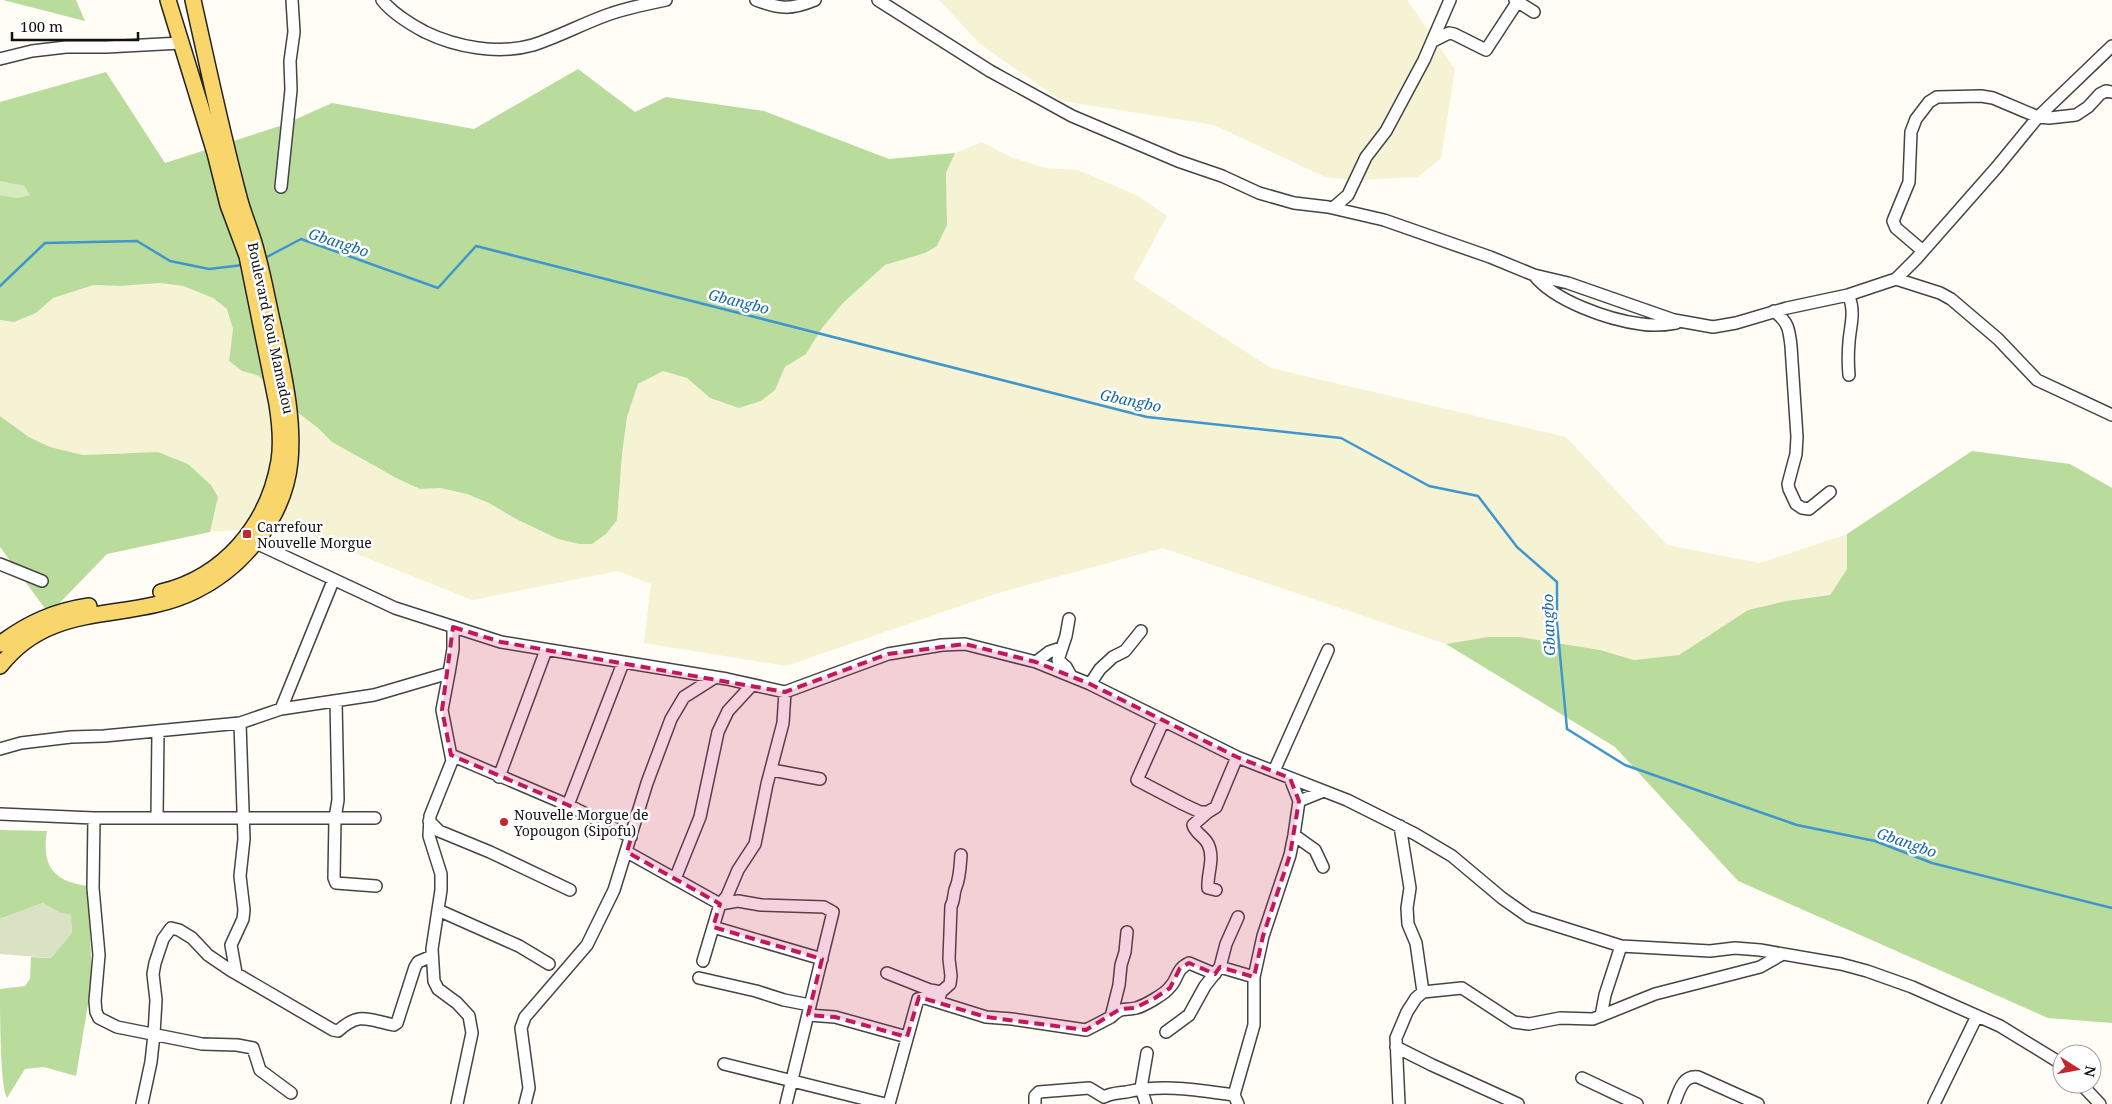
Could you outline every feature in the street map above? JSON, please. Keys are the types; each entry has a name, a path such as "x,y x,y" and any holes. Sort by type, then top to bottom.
{"main road":[{"name":"Boulevard Koui Mamadou","path":"168,0 215,152 228,206 252,255"},
{"name":"Boulevard Koui Mamadou","path":"0,666 25,640 53,624 78,617 153,605 196,591 224,573 256,543 269,523 282,494 290,463 291,427 287,398 193,0"},
{"name":"Boulevard Koui Mamadou","path":"0,644 37,620 64,610 148,596 172,590 205,575 226,559 240,545 257,522 272,492 279,460 280,428 257,277"}],"street":[{"path":"281,186 291,90 291,45 294,32 292,0"},
{"path":"382,0 408,23 443,40 468,46 500,49 531,45 608,14 666,0"},
{"path":"756,0 776,7 788,8 815,0"},
{"path":"878,0 990,72 1090,124 1178,161 1222,176 1267,196 1294,203 1337,205 1350,212 1384,220 1490,257 1534,275 1568,283 1681,322 1713,328 1774,311 1848,296 1896,278 1924,251 2038,117 2112,46"},
{"path":"1337,205 1348,195 1366,157 1386,131 1433,41 1450,0"},
{"path":"1433,41 1449,34 1454,34 1483,50 1488,49 1517,1 1534,12"},
{"path":"0,59 32,51 66,47 181,43"},
{"path":"1924,251 1896,228 1893,221 1909,182 1911,132 1922,108 1937,97 1980,96 1993,98 2038,117 2049,118 2076,115 2088,108 2100,94 2106,91 2112,92"},
{"path":"1534,275 1542,285 1562,297 1607,315 1641,324 1665,325 1681,322"},
{"path":"1896,278 1940,293 1951,299 1998,339 2037,380 2112,416"},
{"path":"1848,296 1852,305 1848,375"},
{"path":"1774,311 1786,320 1790,332 1797,436 1796,454 1788,484 1789,489 1796,504 1802,508 1809,508 1830,492"},
{"path":"256,543 286,556 333,581 395,608 501,642 785,692 888,654 942,645 965,644 1036,662 1090,684 1163,722 1237,757 1347,800 1400,826 1452,856 1502,898 1529,917 1621,946 1710,951 1735,948 1760,950 1841,964 1867,971 1912,987 2000,1026 2052,1058"},
{"path":"0,564 42,581"},
{"path":"281,709 333,581"},
{"path":"1069,619 1066,636 1058,660 1066,667 1071,676"},
{"path":"453,627 454,649 442,710 451,755 449,770 429,821 429,836 441,874 432,956 434,981 438,989 457,1003 469,1016 472,1033 457,1104"},
{"path":"1090,684 1100,669 1113,657 1125,651 1141,631"},
{"path":"1036,662 1049,652 1061,648"},
{"path":"499,776 546,650"},
{"path":"1274,771 1328,650"},
{"path":"568,805 623,663"},
{"path":"0,749 22,743 63,738 240,723 281,709 374,695 449,673"},
{"path":"525,1104 529,1088 521,1028 525,1017 587,945 614,890 627,852 646,783 670,719 684,697 714,678"},
{"path":"675,878 700,817 718,732 728,711 752,685"},
{"path":"703,961 720,904 728,896 738,870 755,844 783,724 785,692"},
{"path":"336,701 338,800 335,818 334,878 336,883 376,886"},
{"path":"1163,722 1137,780 1200,812 1208,812"},
{"path":"236,973 231,945 243,919 244,910 240,876 244,817 240,723"},
{"path":"157,817 158,731"},
{"path":"451,755 568,805 631,837"},
{"path":"1216,890 1208,888 1211,854 1207,842 1194,829 1193,825 1216,807 1237,757"},
{"path":"772,770 820,778"},
{"path":"1035,1104 1035,1096 1039,1092 1089,1088 1104,1097 1142,1088 1187,1088 1229,1099 1254,1025 1254,978 1263,936 1290,855 1294,836 1299,801 1290,778"},
{"path":"1299,801 1324,791"},
{"path":"0,814 94,818 375,818"},
{"path":"94,818 93,888 99,955 96,1012 102,1022 202,1044 237,1045 253,1048 260,1070 291,1093"},
{"path":"429,821 439,831 490,852 570,890"},
{"path":"1400,826 1409,880 1408,924 1416,943 1423,992"},
{"path":"1294,836 1315,850 1322,867"},
{"path":"627,852 720,904 738,901 761,905 830,909 833,912 786,1104"},
{"path":"889,1104 918,999 940,997 950,984 949,960 952,906 955,899 955,888 960,882 961,855"},
{"path":"438,910 518,946 549,964"},
{"path":"1166,1032 1178,1021 1189,1015 1205,986 1218,970 1226,944 1238,917"},
{"path":"713,926 822,959"},
{"path":"142,1104 151,1062 154,1034 156,1000 153,974 162,939 171,928 180,930 192,938 208,954 236,973 328,1028 338,1031 350,1021 358,1018 394,1025 397,1023 415,967 418,962 432,956"},
{"path":"1111,1017 1119,985 1121,965 1126,952 1126,932"},
{"path":"1601,1016 1605,995 1621,946"},
{"path":"1402,1103 1396,1038 1399,1026 1416,998 1423,992 1462,988 1514,1022 1529,1024 1560,1018 1586,1020 1601,1016 1655,994 1760,967 1781,955"},
{"path":"887,974 930,990 940,997 986,1017 1086,1030 1111,1017 1120,1009 1135,1008 1155,998 1170,988 1179,969 1189,963 1254,978"},
{"path":"699,978 756,991 809,1010 907,1037"},
{"path":"1934,1104 1976,1016"},
{"path":"1396,1047 1495,1099 1518,1104"},
{"path":"1146,1104 1142,1088 1142,1075 1147,1052"},
{"path":"724,1064 885,1104"},
{"path":"1674,1104 1686,1079 1691,1076 1698,1077 1758,1104"},
{"path":"1582,1078 1638,1104"},
{"path":"2090,1094 2100,1104"}],"highlighted area":[{"path":"453,627 501,642 785,692 888,654 965,644 1036,662 1090,684 1237,757 1290,778 1299,801 1290,855 1263,936 1254,977 1220,967 1215,974 1189,963 1180,968 1170,988 1155,998 1135,1008 1120,1009 1086,1030 986,1017 919,997 907,1037 835,1017 808,1015 822,959 713,927 720,904 627,852 631,838 568,805 451,755 442,710"}],"shaded area":[{"path":"939,0 1407,0 1455,69 1441,158 1418,177 1355,180 1325,177 1214,125 1062,101 980,44"},
{"path":"982,142 1011,157 1045,168 1078,170 1138,196 1167,216 1133,279 1271,368 1566,437 1667,545 1760,563 1847,534 1847,569 1830,595 1786,601 1748,610 1679,655 1634,660 1600,650 1520,637 1488,637 1446,644 1163,548 998,593 786,666 644,643 651,584 618,571 472,600 287,526 210,532 218,497 123,453 83,455 50,447 29,437 0,416 0,320 14,322 36,313 53,298 94,285 121,286 160,283 183,286 213,298 227,309 233,329 229,361 242,371 259,376 275,395 318,428 332,442 419,489 440,488 467,494 489,503 516,519 558,539 619,487 627,417 638,384 663,370 687,378 710,398 739,408 761,400 775,390 785,367 806,354 822,328 843,303 885,265 925,253 947,225 946,173 955,153"}],"green space":[{"path":"3,0 76,0 85,21"},
{"path":"578,69 635,112 666,97 764,111 889,159 955,153 946,173 947,225 937,246 925,253 885,265 843,303 822,328 806,354 785,367 775,390 761,401 739,408 710,398 687,378 663,371 638,384 627,417 617,520 606,534 592,544 579,544 558,539 516,519 489,503 467,494 440,488 420,489 398,479 332,442 318,428 275,395 259,376 242,371 229,361 233,329 227,309 213,298 183,286 160,283 121,286 94,285 53,298 36,313 14,322 0,320 0,195 17,198 30,195 24,186 0,181 0,102 106,72 165,163 283,125 332,103 474,129"},
{"path":"0,181 24,186 31,195 17,198 0,195"},
{"path":"0,416 29,437 50,447 83,455 158,452 188,464 211,485 218,497 210,532 107,554 49,614 0,547"},
{"path":"1972,451 2070,464 2112,488 2112,1023 2048,1018 1738,881 1615,747 1446,644 1488,637 1520,637 1600,650 1634,660 1679,655 1748,610 1786,601 1830,595 1847,569 1847,534"},
{"path":"0,830 47,831 46,854 52,870 66,881 88,886 92,981 76,1076 44,1067 25,1069 7,1098 2,1064 0,989 25,986 30,979 31,957 51,958 72,932 70,915 60,913 43,903 0,919"},
{"path":"43,903 60,913 71,914 72,932 51,958 0,954 0,919"}],"waterway":[{"name":"Gbangbo","path":"265,258 301,239 438,288 476,246 1147,417 1341,438 1429,486 1478,496 1517,547 1557,582 1557,623 1567,729 1625,765 1797,825 1875,841 1932,863 2112,908"},
{"name":"Gbangbo","path":"0,286 45,243 137,241 170,261 209,269 243,265"}],"place":[{"name":"Carrefour Nouvelle Morgue","path":"247,534"},
{"name":"Nouvelle Morgue de Yopougon (Sipofu)","path":"504,822"}]}
